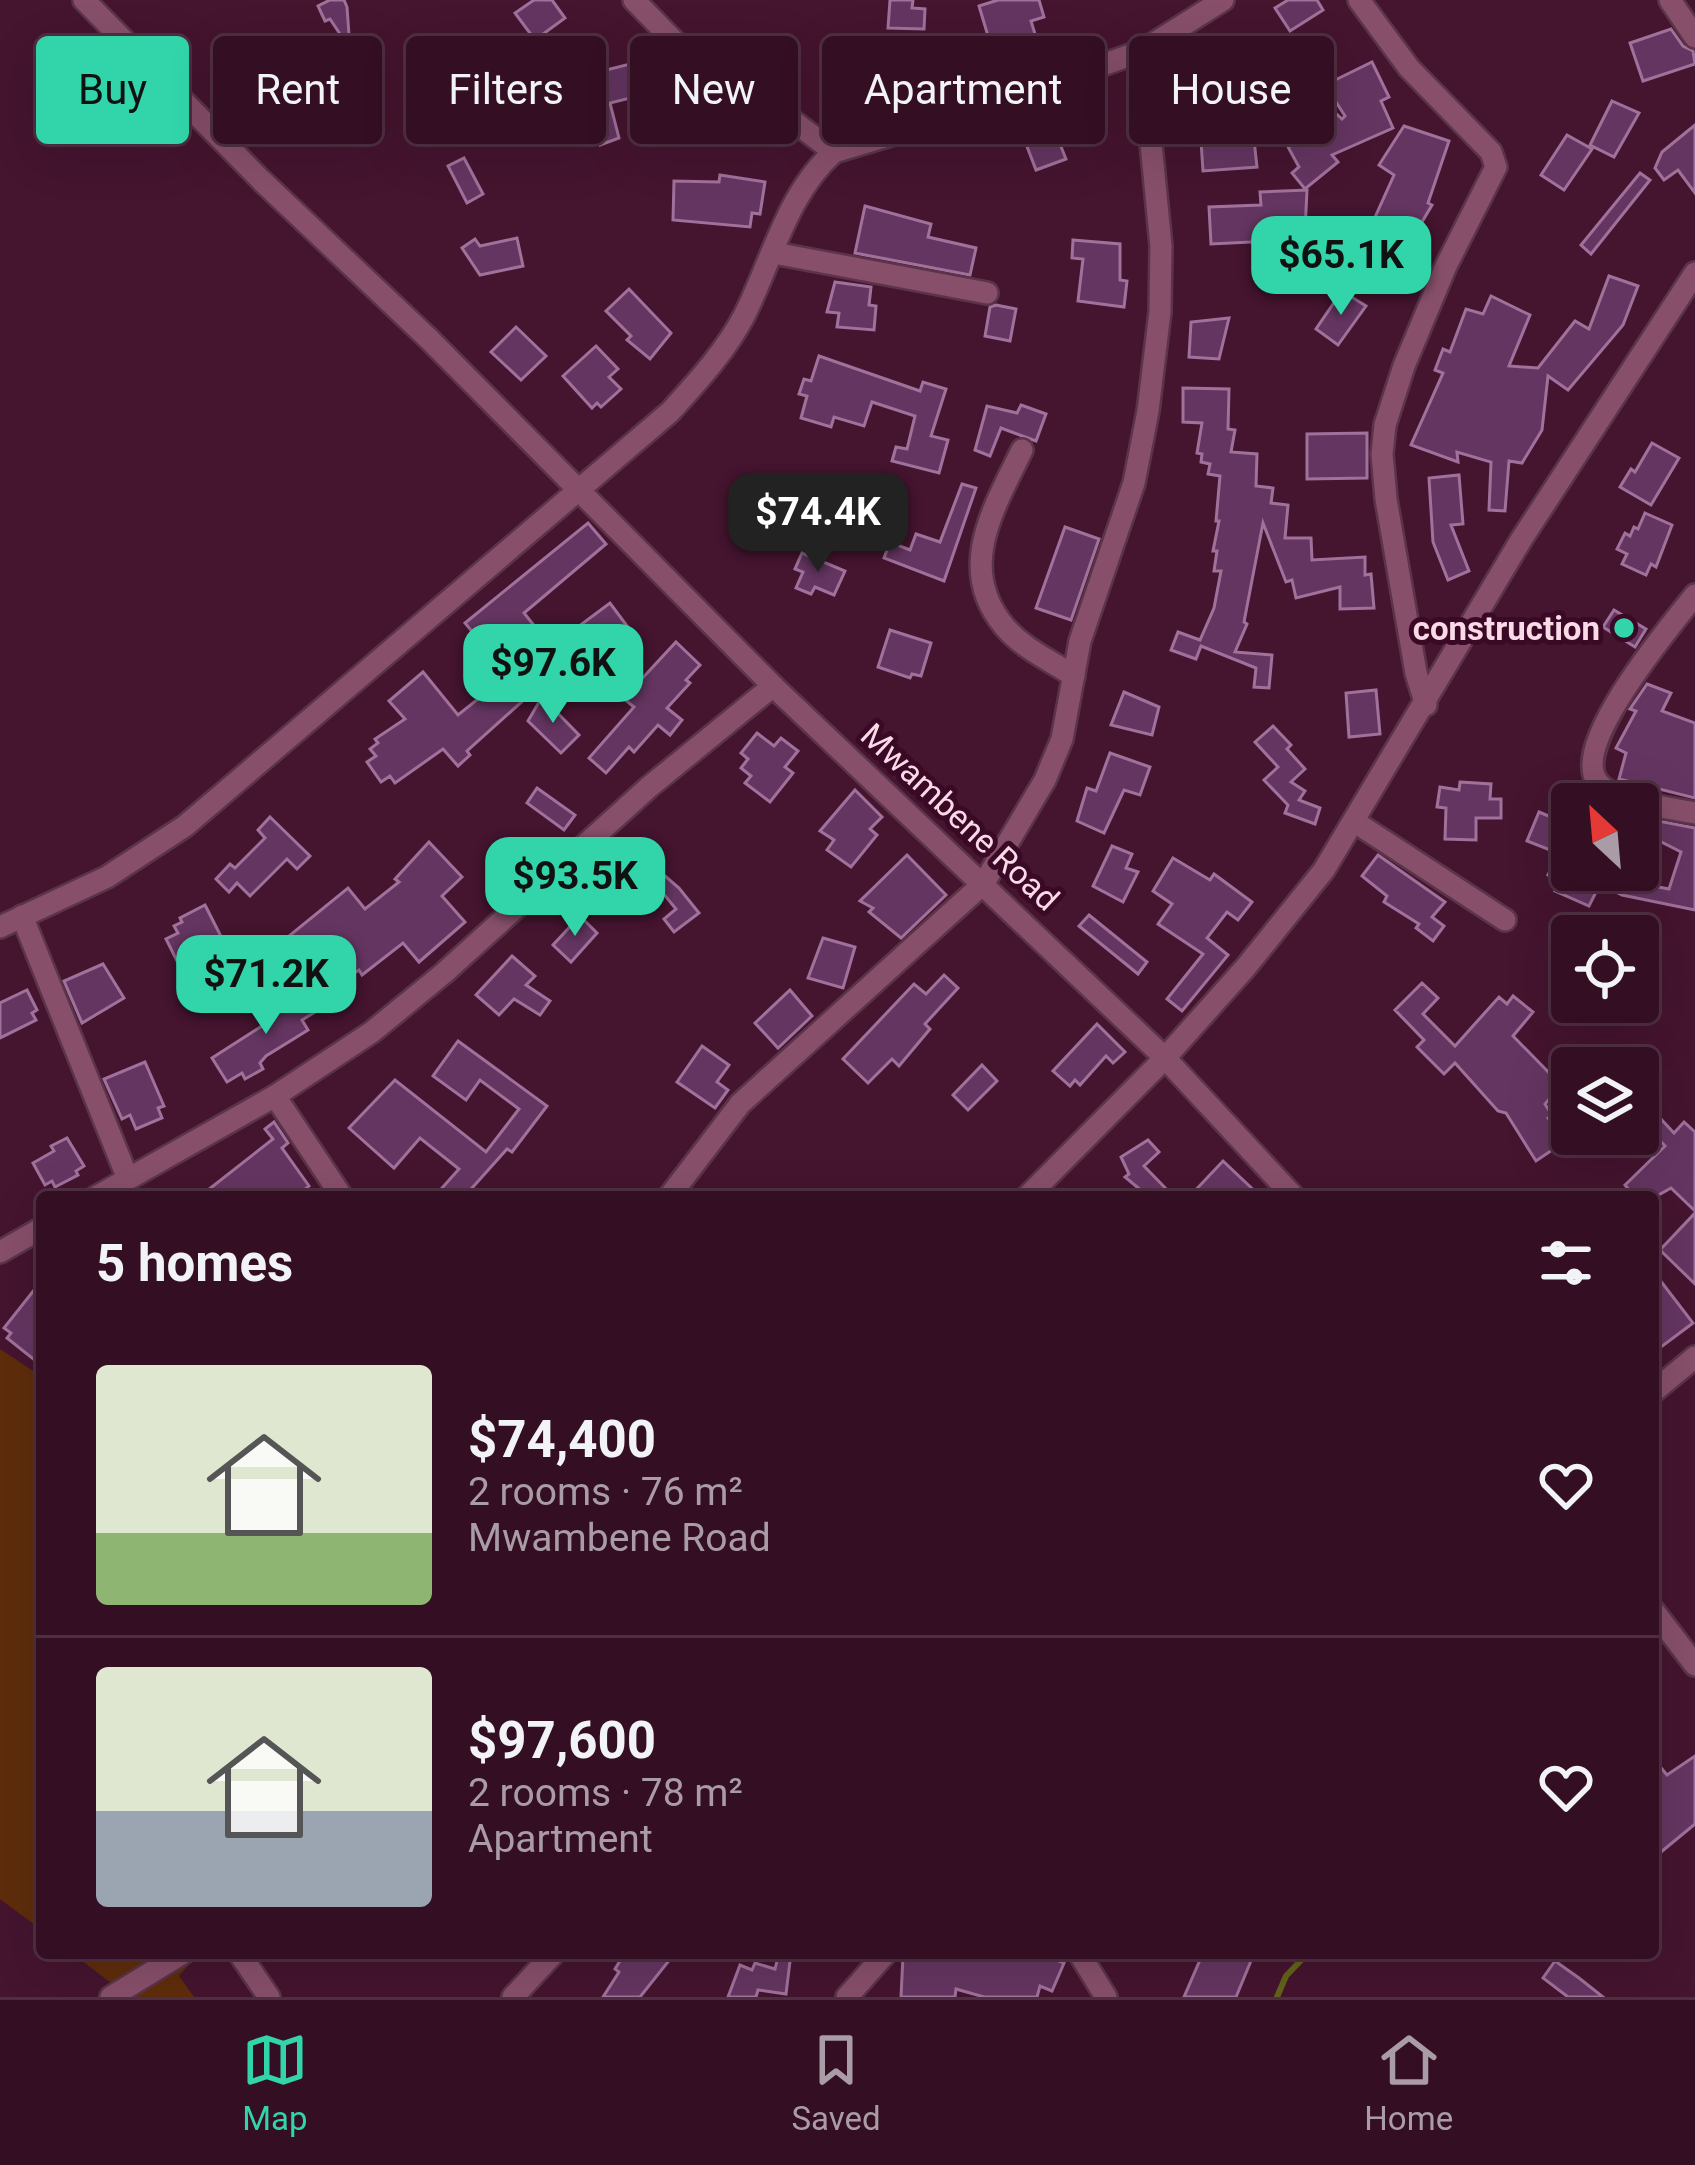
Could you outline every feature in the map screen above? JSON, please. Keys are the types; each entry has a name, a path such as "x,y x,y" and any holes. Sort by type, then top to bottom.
{"street":[{"path":"634,0 708,76 772,105 834,152"},
{"path":"1166,36 1222,0"},
{"path":"1359,0 1409,68 1491,152 1496,167 1446,266 1384,425 1386,499 1416,674 1426,705"},
{"path":"1670,0 1695,37"},
{"name":"Mwambene Road","path":"96,4 773,686 1165,1058 1288,1191"},
{"path":"0,927 106,877 185,826 670,412 744,317 806,184 834,152 978,109 1129,56"},
{"path":"674,1191 740,1104 984,883 1045,780 1061,739 1080,641 1134,483 1148,411 1160,312 1161,209 1153,144"},
{"path":"774,254 987,292"},
{"path":"1034,1191 1165,1058 1286,920 1354,822 1521,540 1695,273"},
{"path":"1022,451 981,541 980,571 988,600 1004,627 1074,676"},
{"path":"1695,595 1644,657 1616,703 1591,766 1605,789 1635,801 1695,813"},
{"path":"107,1191 275,1096 372,1032 649,787 773,686"},
{"path":"1354,822 1505,920"},
{"path":"22,916 128,1179"},
{"path":"275,1096 338,1191"},
{"path":"0,1252 36,1231"},
{"path":"1659,1388 1695,1357"},
{"path":"1659,1618 1695,1665"},
{"path":"111,1997 173,1959"},
{"path":"242,1959 269,1997"},
{"path":"513,1997 548,1959"},
{"path":"848,1997 881,1959"},
{"path":"1082,1959 1106,1997"}],"shaded area":[{"path":"0,1349 36,1373 36,1926 0,1899"},
{"path":"80,1959 194,1959 179,1976 194,1997 129,1997"}],"building":[{"path":"344,0 349,36 341,36 330,19 325,21 318,6"},
{"path":"534,0 552,0 565,18 540,36 532,36 515,13"},
{"path":"890,0 913,0 912,8 925,9 924,29 888,28"},
{"path":"998,0 1039,0 1044,17 1031,21 1035,34 988,36 979,6"},
{"path":"1288,0 1317,0 1323,10 1290,31 1275,8"},
{"path":"1671,29 1693,51 1695,64 1643,81 1630,43"},
{"path":"1372,62 1389,97 1381,101 1393,128 1332,155 1338,162 1305,189 1292,173 1299,167 1288,147 1334,144 1334,112 1342,119 1345,116 1334,99 1334,81"},
{"path":"630,64 630,98 610,103 619,138 606,143 606,70"},
{"path":"1612,101 1639,113 1614,157 1590,145"},
{"path":"1695,125 1695,193 1678,170 1664,180 1655,168 1662,152"},
{"path":"1404,126 1449,141 1428,203 1432,205 1403,254 1367,235 1394,175 1379,165"},
{"path":"1567,135 1592,149 1564,190 1541,175"},
{"path":"1026,144 1060,144 1066,159 1036,170"},
{"path":"1201,144 1254,144 1257,167 1203,171"},
{"path":"464,158 483,194 467,203 448,166"},
{"path":"1640,173 1650,180 1591,254 1581,245"},
{"path":"720,175 765,182 760,214 752,213 750,227 673,220 674,181 719,182"},
{"path":"1307,190 1305,231 1292,231 1290,249 1274,248 1274,241 1211,244 1209,207 1261,205 1260,192"},
{"path":"865,206 931,224 928,237 976,248 970,275 855,253"},
{"path":"517,238 523,266 480,275 462,248 475,239 480,246"},
{"path":"1073,240 1120,244 1120,280 1127,281 1124,307 1078,301 1083,259 1072,258"},
{"path":"1609,276 1638,286 1623,325 1568,390 1548,376 1542,430 1522,463 1509,461 1505,511 1489,510 1491,462 1457,452 1458,462 1411,445 1443,373 1435,370 1443,349 1450,352 1466,309 1483,314 1491,296 1530,315 1509,366 1538,368 1575,321 1589,329"},
{"path":"835,282 871,287 869,305 876,306 874,330 837,327 839,313 827,312"},
{"path":"629,289 671,333 650,359 627,340 631,336 606,311"},
{"path":"1342,291 1366,306 1338,345 1316,329"},
{"path":"990,307 1016,309 1010,341 985,336"},
{"path":"1229,318 1219,359 1189,357 1191,322"},
{"path":"516,327 546,356 521,380 491,352"},
{"path":"596,346 618,369 609,377 621,389 601,407 597,403 592,408 563,376"},
{"path":"819,356 920,391 923,382 946,389 931,436 948,440 939,473 892,461 896,447 907,449 915,416 872,402 864,426 834,417 831,427 801,418 807,396 799,394 804,379 811,381"},
{"path":"1183,388 1229,389 1228,429 1235,430 1231,452 1257,454 1256,486 1273,488 1271,503 1288,505 1285,538 1311,538 1312,560 1365,557 1365,575 1371,574 1374,608 1340,609 1340,587 1296,598 1263,523 1247,624 1235,652 1272,655 1269,688 1254,687 1256,668 1201,646 1196,659 1171,650 1178,632 1200,640 1214,608 1221,571 1214,571 1217,551 1213,551 1220,476 1208,474 1210,464 1201,462 1202,454 1197,453 1202,423 1183,422"},
{"path":"1021,405 1046,414 1036,441 1001,428 990,456 975,450 987,406 1017,413"},
{"path":"1367,433 1367,478 1307,479 1307,434"},
{"path":"1652,443 1679,458 1651,505 1620,487"},
{"path":"1459,475 1463,524 1451,525 1469,571 1448,580 1433,542 1429,478"},
{"path":"962,484 976,488 944,581 884,558 890,542 910,550 916,534 940,542"},
{"path":"1645,513 1672,525 1656,567 1651,564 1646,575 1622,564 1627,554 1617,549 1625,533 1630,536 1634,527 1638,529"},
{"path":"588,523 606,544 524,613 551,647 610,603 630,630 589,661 582,651 566,662 467,751 470,755 458,766 443,749 395,783 390,776 381,782 367,762 376,756 370,749 378,743 375,739 405,719 389,701 423,672 458,715 522,664 495,627 479,640 465,623"},
{"path":"1065,527 1099,539 1071,620 1036,608"},
{"path":"802,553 845,571 834,595 815,587 811,594 796,588 803,572 795,569"},
{"name":"construction","path":"1614,610 1646,629 1635,647 1603,627"},
{"path":"890,630 931,643 921,676 910,678 878,667"},
{"path":"676,642 700,665 667,708 682,720 670,735 658,725 606,773 589,758 634,707 607,685 619,670 637,684"},
{"path":"1647,684 1671,693 1662,711 1695,723 1695,798 1659,789 1659,783 1619,779 1626,753 1616,748 1636,711 1630,709"},
{"path":"1376,690 1380,734 1349,737 1346,693"},
{"path":"1124,692 1159,707 1152,735 1111,725"},
{"path":"542,697 579,735 561,753 528,721"},
{"path":"1273,726 1305,769 1291,782 1305,791 1299,800 1320,808 1315,824 1285,813 1288,805 1264,780 1278,767 1255,742"},
{"path":"757,733 774,746 781,738 798,751 785,767 793,773 770,802 745,783 751,776 741,768 748,759 741,753"},
{"path":"1110,753 1150,767 1140,795 1124,790 1104,833 1077,821 1087,788 1096,791"},
{"path":"1460,782 1491,784 1490,799 1501,799 1501,818 1476,818 1476,840 1445,839 1446,808 1437,807 1440,787 1459,790"},
{"path":"537,788 575,815 564,830 527,803"},
{"path":"855,790 882,817 870,829 877,835 851,867 827,850 834,840 820,831"},
{"path":"1539,812 1551,817 1551,850 1527,841"},
{"path":"270,817 310,856 297,869 287,859 250,896 237,883 229,892 216,879 230,864 235,868 265,838 258,830"},
{"path":"1659,821 1695,828 1695,910 1614,891 1669,889 1681,852 1659,841"},
{"path":"429,842 462,877 442,896 465,922 419,962 403,943 362,975 359,970 341,982 329,964 296,987 272,954 287,943 284,940 348,888 365,909 399,882 395,879"},
{"path":"628,844 679,888 699,913 674,932 664,919 676,909 654,882 634,905 608,883 624,865 617,858"},
{"path":"1112,846 1132,854 1126,868 1138,872 1123,902 1093,886"},
{"path":"907,855 946,895 901,938 860,901"},
{"path":"1378,855 1445,902 1432,917 1444,926 1433,941 1416,928 1419,924 1384,902 1387,896 1362,876"},
{"path":"1173,858 1210,880 1214,874 1252,902 1238,920 1227,912 1207,938 1228,955 1182,1011 1167,999 1203,954 1158,924 1172,904 1153,891"},
{"path":"1555,891 1596,891 1589,906"},
{"path":"205,905 241,976 258,962 267,974 234,999 207,958 182,971 166,939 178,933 174,926 182,922 180,918"},
{"path":"1089,915 1147,962 1138,974 1079,926"},
{"path":"580,916 597,933 571,962 553,945"},
{"path":"823,938 855,947 843,988 808,978"},
{"path":"512,956 535,976 526,985 550,1001 540,1015 514,999 499,1015 476,995"},
{"path":"103,964 124,998 82,1023 64,981"},
{"path":"944,975 958,988 925,1024 930,1029 899,1066 892,1059 868,1083 843,1059 914,984 926,994"},
{"path":"1422,983 1438,998 1423,1014 1455,1046 1499,997 1507,1004 1513,996 1533,1012 1513,1036 1551,1075 1551,1097 1545,1104 1551,1113 1551,1151 1536,1161 1506,1113 1498,1111 1455,1063 1444,1074 1417,1047 1424,1040 1395,1010"},
{"path":"300,989 315,1012 302,1020 308,1030 266,1056 260,1063 263,1069 227,1082 212,1058 262,1026 261,1013"},
{"path":"27,990 37,1010 32,1013 36,1020 0,1038 0,1003"},
{"path":"790,990 812,1016 778,1048 755,1023"},
{"path":"1097,1024 1125,1052 1113,1063 1106,1056 1080,1085 1075,1080 1070,1086 1053,1071"},
{"path":"458,1041 547,1106 512,1152 507,1149 469,1191 439,1191 459,1169 420,1138 394,1168 349,1128 395,1080 486,1152 519,1109 480,1080 466,1100 433,1076"},
{"path":"702,1046 729,1065 717,1082 728,1090 715,1108 677,1082"},
{"path":"145,1062 164,1106 158,1108 162,1118 136,1129 130,1115 122,1119 104,1079"},
{"path":"982,1065 997,1081 968,1110 953,1095"},
{"path":"1660,1118 1674,1133 1684,1122 1695,1132 1695,1211 1671,1188 1659,1195 1659,1191 1630,1191 1625,1185 1665,1146 1659,1140"},
{"path":"274,1122 288,1143 282,1148 309,1186 303,1191 207,1191 273,1139 265,1129"},
{"path":"67,1138 84,1166 76,1171 78,1175 55,1187 52,1181 45,1185 33,1163"},
{"path":"1148,1140 1159,1152 1144,1166 1168,1191 1142,1191 1125,1177 1129,1174 1121,1157"},
{"path":"1223,1161 1255,1191 1195,1191"},
{"path":"1695,1213 1695,1284 1660,1250"},
{"path":"1659,1279 1693,1323 1659,1344"},
{"path":"36,1288 36,1361 7,1338 11,1333 4,1328"},
{"path":"1695,1756 1695,1824 1661,1852 1659,1765 1667,1775"},
{"path":"621,1959 670,1959 640,1997 603,1997 619,1972 615,1969"},
{"path":"778,1959 790,1959 786,1994 758,1990 756,1997 728,1997 740,1965 752,1970 755,1963 775,1969"},
{"path":"903,1959 1054,1959 1064,1963 1052,1991 1040,1986 1037,1997 984,1997 956,1989 955,1997 901,1997"},
{"path":"1200,1959 1252,1959 1236,1997 1184,1997"},
{"path":"1555,1961 1603,1997 1568,1997 1543,1978"}],"waterway":[{"path":"1277,1997 1286,1976 1302,1959"}],"place":[{"name":"construction","path":"1624,628"}]}
